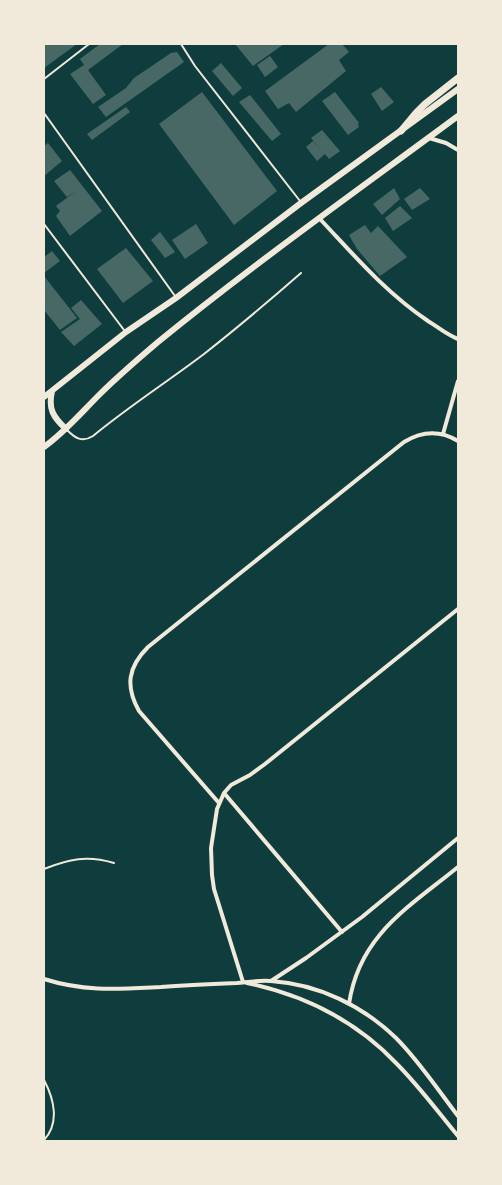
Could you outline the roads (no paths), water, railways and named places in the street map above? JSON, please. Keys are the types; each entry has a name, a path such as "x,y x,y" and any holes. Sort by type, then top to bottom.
{"highway":[{"path":"401,131 425,104 458,78"},
{"path":"44,397 126,332 176,298 301,203 458,88"},
{"path":"44,447 66,429 140,356 319,218 458,116"},
{"path":"52,391 51,410 57,421 66,429"}],"street":[{"path":"428,138 446,143 458,150"},
{"path":"319,218 374,277 393,294 420,315 458,339"},
{"path":"443,434 458,381"},
{"path":"219,803 139,710 133,700 130,689 130,677 133,665 139,655 404,442 427,433 443,434 458,441"},
{"path":"243,982 216,895 212,875 212,848 219,803 224,793 231,785 265,764 458,609"},
{"path":"224,793 342,932"},
{"path":"271,981 342,932 458,838"},
{"path":"350,1004 351,992 359,968 368,950 379,935 396,916 458,867"},
{"path":"44,979 72,987 103,989 271,981 306,987 328,994 350,1004 375,1020 397,1040 408,1051 458,1116"},
{"path":"243,982 272,989 307,1001 333,1014 364,1034 397,1064 458,1136"}],"lane":[{"path":"44,80 89,44"},
{"path":"181,44 301,203"},
{"path":"44,113 176,298"},
{"path":"44,224 126,332"},
{"path":"66,429 72,436 80,440 89,439 205,353 301,273"},
{"path":"44,869 76,859 95,858 114,863"},
{"path":"44,1080 49,1092 54,1122 44,1140"}]}
